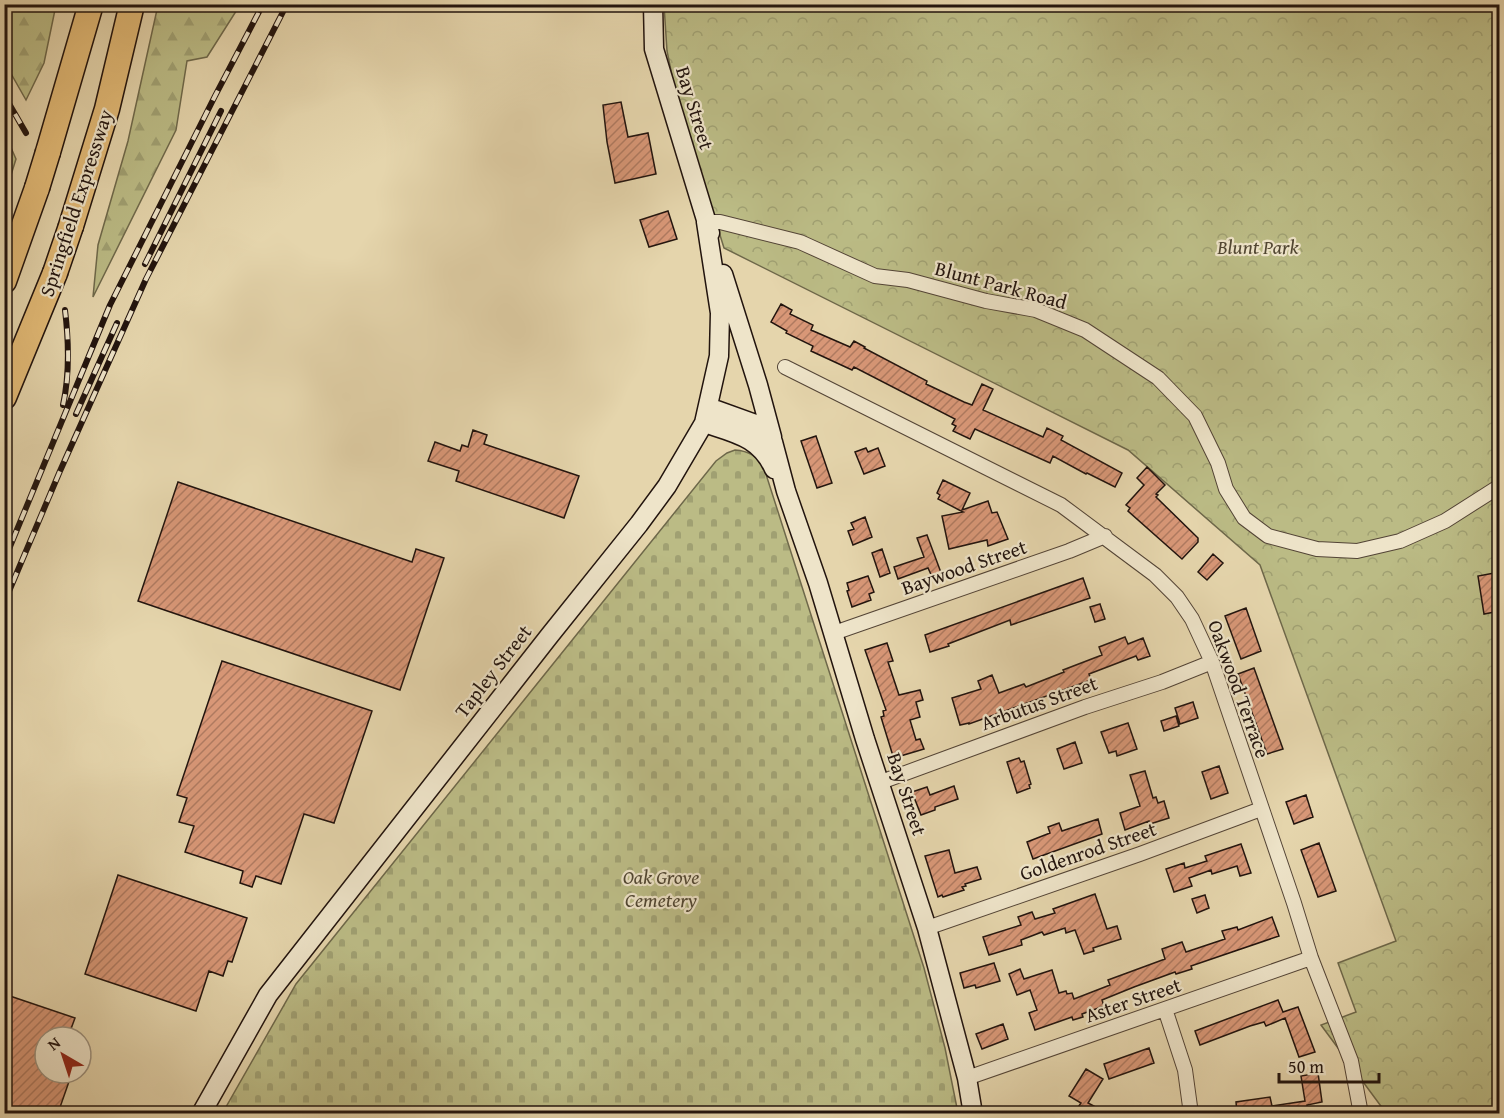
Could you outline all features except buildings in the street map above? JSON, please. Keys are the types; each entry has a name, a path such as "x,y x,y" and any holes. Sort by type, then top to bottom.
{"highway":[{"path":"4,281 37,188 91,4"},
{"name":"Springfield Expressway","path":"4,397 55,273 71,226 107,109 132,4"}],"main road":[{"name":"Bay Street","path":"653,4 654,49 758,385 786,491 834,633 865,739 927,928 967,1078 973,1113"},
{"name":"Tapley Street","path":"201,1113 268,995 639,524 666,486 706,415 719,356 720,313 706,222"},
{"name":"Bay Street","path":"706,415 761,448 768,456 786,491"},
{"path":"706,415 761,426 773,442"}],"street":[{"name":"Blunt Park Road","path":"706,222 720,222 760,234 800,242 875,276 908,280 986,301 1036,310 1085,330 1158,378 1196,416 1218,463 1226,489 1244,518 1268,536 1317,549 1357,551 1400,541 1445,521 1500,486"},
{"name":"Oakwood Terrace","path":"785,367 1060,505 1155,574 1178,597 1192,619 1212,663 1311,958 1351,1061 1361,1113"},
{"name":"Baywood Street","path":"834,633 1069,551 1105,536"},
{"name":"Arbutus Street","path":"881,782 1212,663"},
{"name":"Goldenrod Street","path":"927,928 1076,877 1261,809"},
{"name":"Aster Street","path":"967,1078 1311,958"},
{"path":"1165,1010 1185,1070 1191,1113"}],"green space":[{"path":"5,5 56,5 44,63 26,100 5,63"},
{"path":"158,5 240,5 207,57 187,61 176,130 93,297 98,245 128,141"},
{"name":"Blunt Park","path":"664,5 1499,5 1499,1113 1386,1113 1321,1025 1356,1012 1338,963 1396,941 1260,565 1128,450 724,248 675,90 667,51"},
{"path":"5,134 16,159 5,194 4,136"},
{"name":"Oak Grove Cemetery","path":"735,450 752,455 764,468 924,968 945,1048 958,1113 222,1114 296,984 716,461"}],"railway":[{"path":"4,561 110,305 263,4"},
{"path":"4,603 146,279 287,4"},
{"path":"4,95 26,133"},
{"path":"145,264 221,111"},
{"path":"63,405 68,358 65,310"},
{"path":"76,414 117,323"}]}
